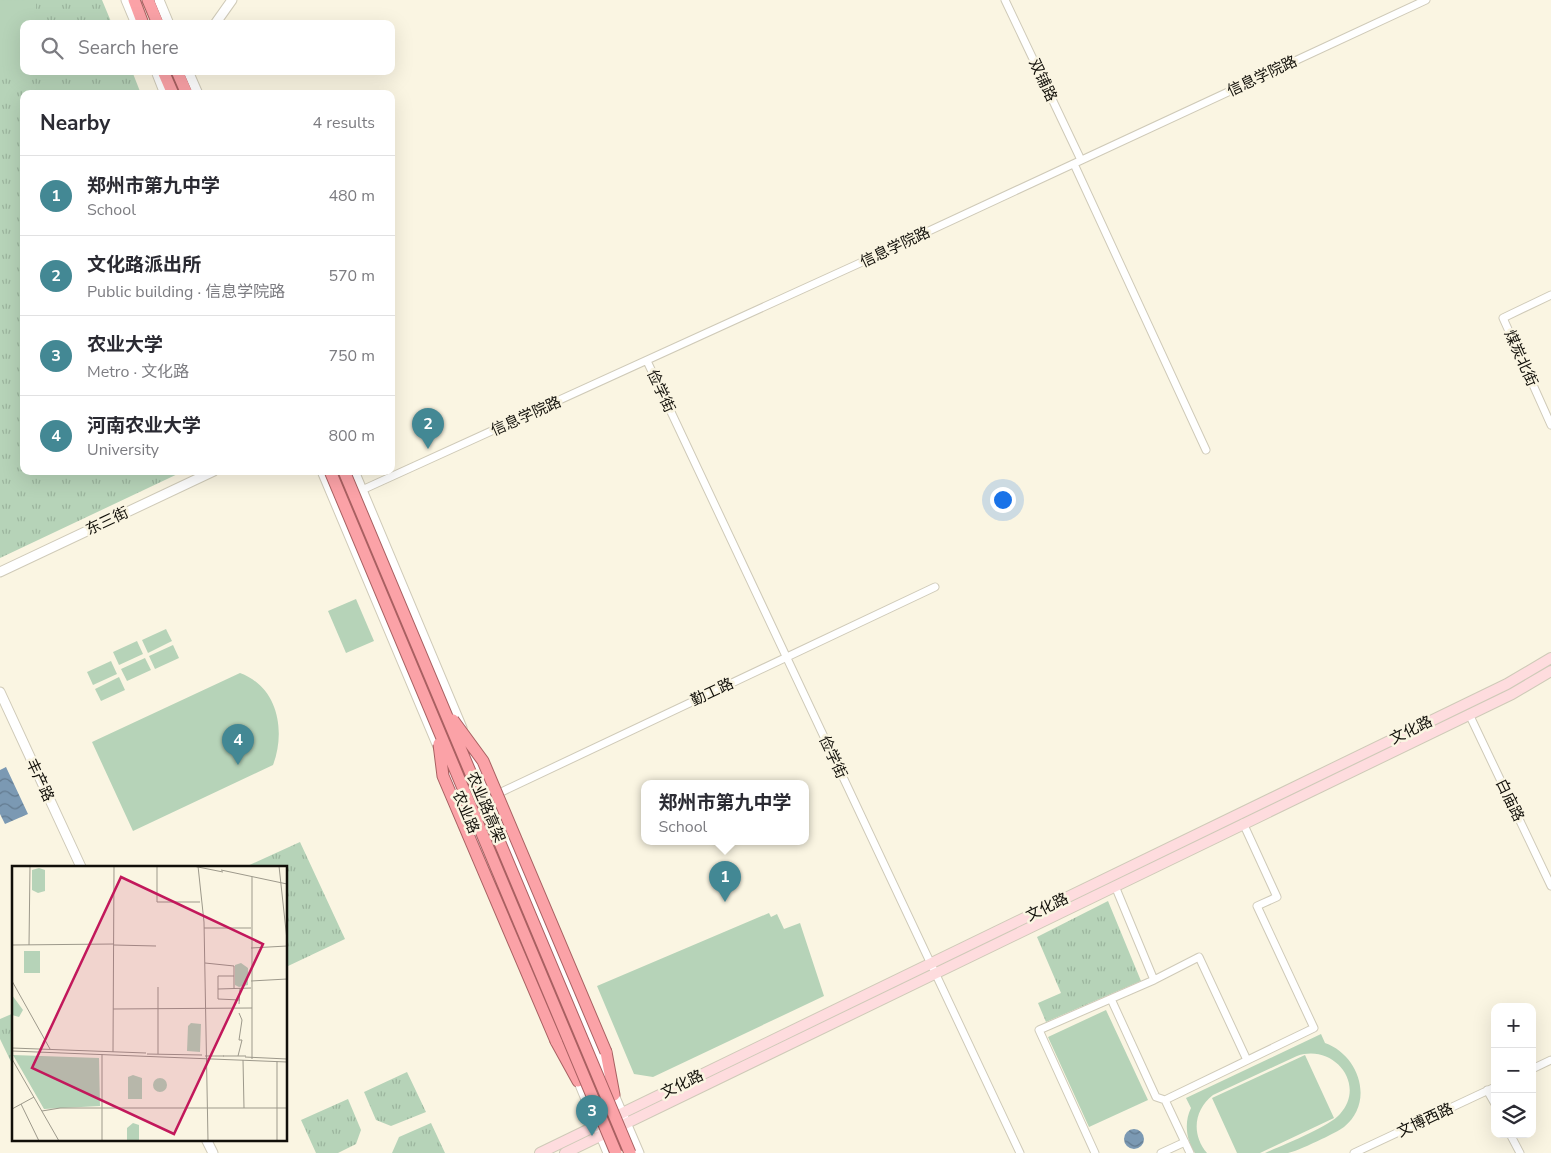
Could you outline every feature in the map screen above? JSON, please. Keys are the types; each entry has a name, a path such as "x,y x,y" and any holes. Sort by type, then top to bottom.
{"highway":[{"path":"134,0 142,20"},
{"path":"148,0 156,20"},
{"path":"164,75 166,90"},
{"path":"179,75 185,90"},
{"path":"325,475 341,497"},
{"name":"农业路高架","path":"332,475 616,1153"},
{"name":"农业路高架","path":"346,475 630,1153"},
{"path":"442,705 483,761 606,1052 614,1095"},
{"path":"437,727 443,776 556,1041 578,1081"}],"main road":[{"name":"文化路","path":"540,1153 1506,684 1551,658"},
{"name":"文化路","path":"565,1153 1512,694 1551,671"}],"street":[{"path":"126,0 134,20"},
{"path":"159,0 167,20"},
{"path":"218,20 232,0"},
{"name":"双铺路","path":"1005,0 1206,450"},
{"name":"信息学院路","path":"362,490 647,361 1426,0"},
{"path":"158,75 166,90"},
{"path":"190,75 196,90"},
{"name":"煤炭北街","path":"1551,296 1503,318 1551,425"},
{"name":"俭学街","path":"647,361 1020,1153"},
{"name":"东三街","path":"0,572 206,475"},
{"name":"农业路","path":"324,475 608,1153"},
{"name":"农业路","path":"356,475 447,689 490,798 639,1153"},
{"name":"勤工路","path":"490,798 935,587"},
{"name":"丰产路","path":"0,692 80,866"},
{"name":"白庙路","path":"1469,714 1551,886"},
{"path":"1111,999 1156,1097 1165,1100 1314,1028 1257,906 1277,897 1243,823"},
{"path":"1115,886 1154,980"},
{"path":"1095,1153 1039,1030 1154,980 1198,957 1247,1060"},
{"path":"1536,1067 1551,1060"},
{"name":"文博西路","path":"1354,1153 1491,1088"},
{"path":"1487,1090 1491,1097"},
{"path":"1165,1100 1190,1153"},
{"path":"1512,1138 1520,1153"},
{"path":"206,1140 213,1153"},
{"path":"1161,1153 1184,1142"}],"green space":[{"path":"0,0 102,0 110,20 20,20 20,75 134,75 139,90 20,90 20,475 176,475 0,558"},
{"path":"36,0 36,20 20,20 20,73 0,65 0,1"},
{"path":"356,599 374,641 346,653 328,611"},
{"path":"166,629 172,641 148,653 142,640"},
{"path":"137,641 143,654 119,665 113,652"},
{"path":"173,645 179,658 155,669 149,656"},
{"path":"145,658 151,670 127,681 121,669"},
{"path":"111,661 117,674 93,685 87,672"},
{"path":"240,673 263,688 271,699 276,712 279,738 273,765 133,831 92,742"},
{"path":"119,677 125,690 101,701 95,689"},
{"path":"300,842 345,939 288,966 288,866 247,866"},
{"path":"1108,901 1141,981 1046,1022 1038,1003 1061,993 1037,937"},
{"path":"769,913 771,917 777,914 784,929 800,923 824,996 653,1077 634,1074 597,986"},
{"path":"1106,1010 1148,1100 1089,1127 1048,1037"},
{"path":"12,1014 12,1064 0,1039 0,1019"},
{"path":"1321,1034 1325,1043 1337,1049 1347,1058 1359,1080 1361,1093 1359,1105 1353,1117 1344,1127 1317,1142 1292,1152 1265,1153 1326,1124 1340,1114 1347,1102 1350,1090 1348,1079 1334,1061 1323,1055 1297,1056 1213,1095 1202,1108 1197,1122 1199,1138 1207,1153 1195,1153 1187,1131 1187,1119 1191,1108 1186,1098"},
{"path":"1305,1055 1334,1118 1260,1153 1237,1153 1212,1098"},
{"path":"407,1072 426,1112 391,1126 376,1120 364,1092"},
{"path":"348,1099 361,1130 356,1144 338,1153 316,1153 301,1120"},
{"path":"431,1123 445,1153 392,1153 399,1137"}],"water":[{"path":"6,767 28,814 5,824 0,814 0,770"},
{"path":"1134,1129 1141,1132 1144,1139 1141,1146 1134,1149 1127,1146 1124,1139 1127,1132"}],"place":[{"name":"文化路派出所","path":"428,449"},
{"name":"河南农业大学","path":"238,765"},
{"name":"郑州市第九中学","path":"725,902"},
{"name":"农业大学","path":"592,1136"}]}
